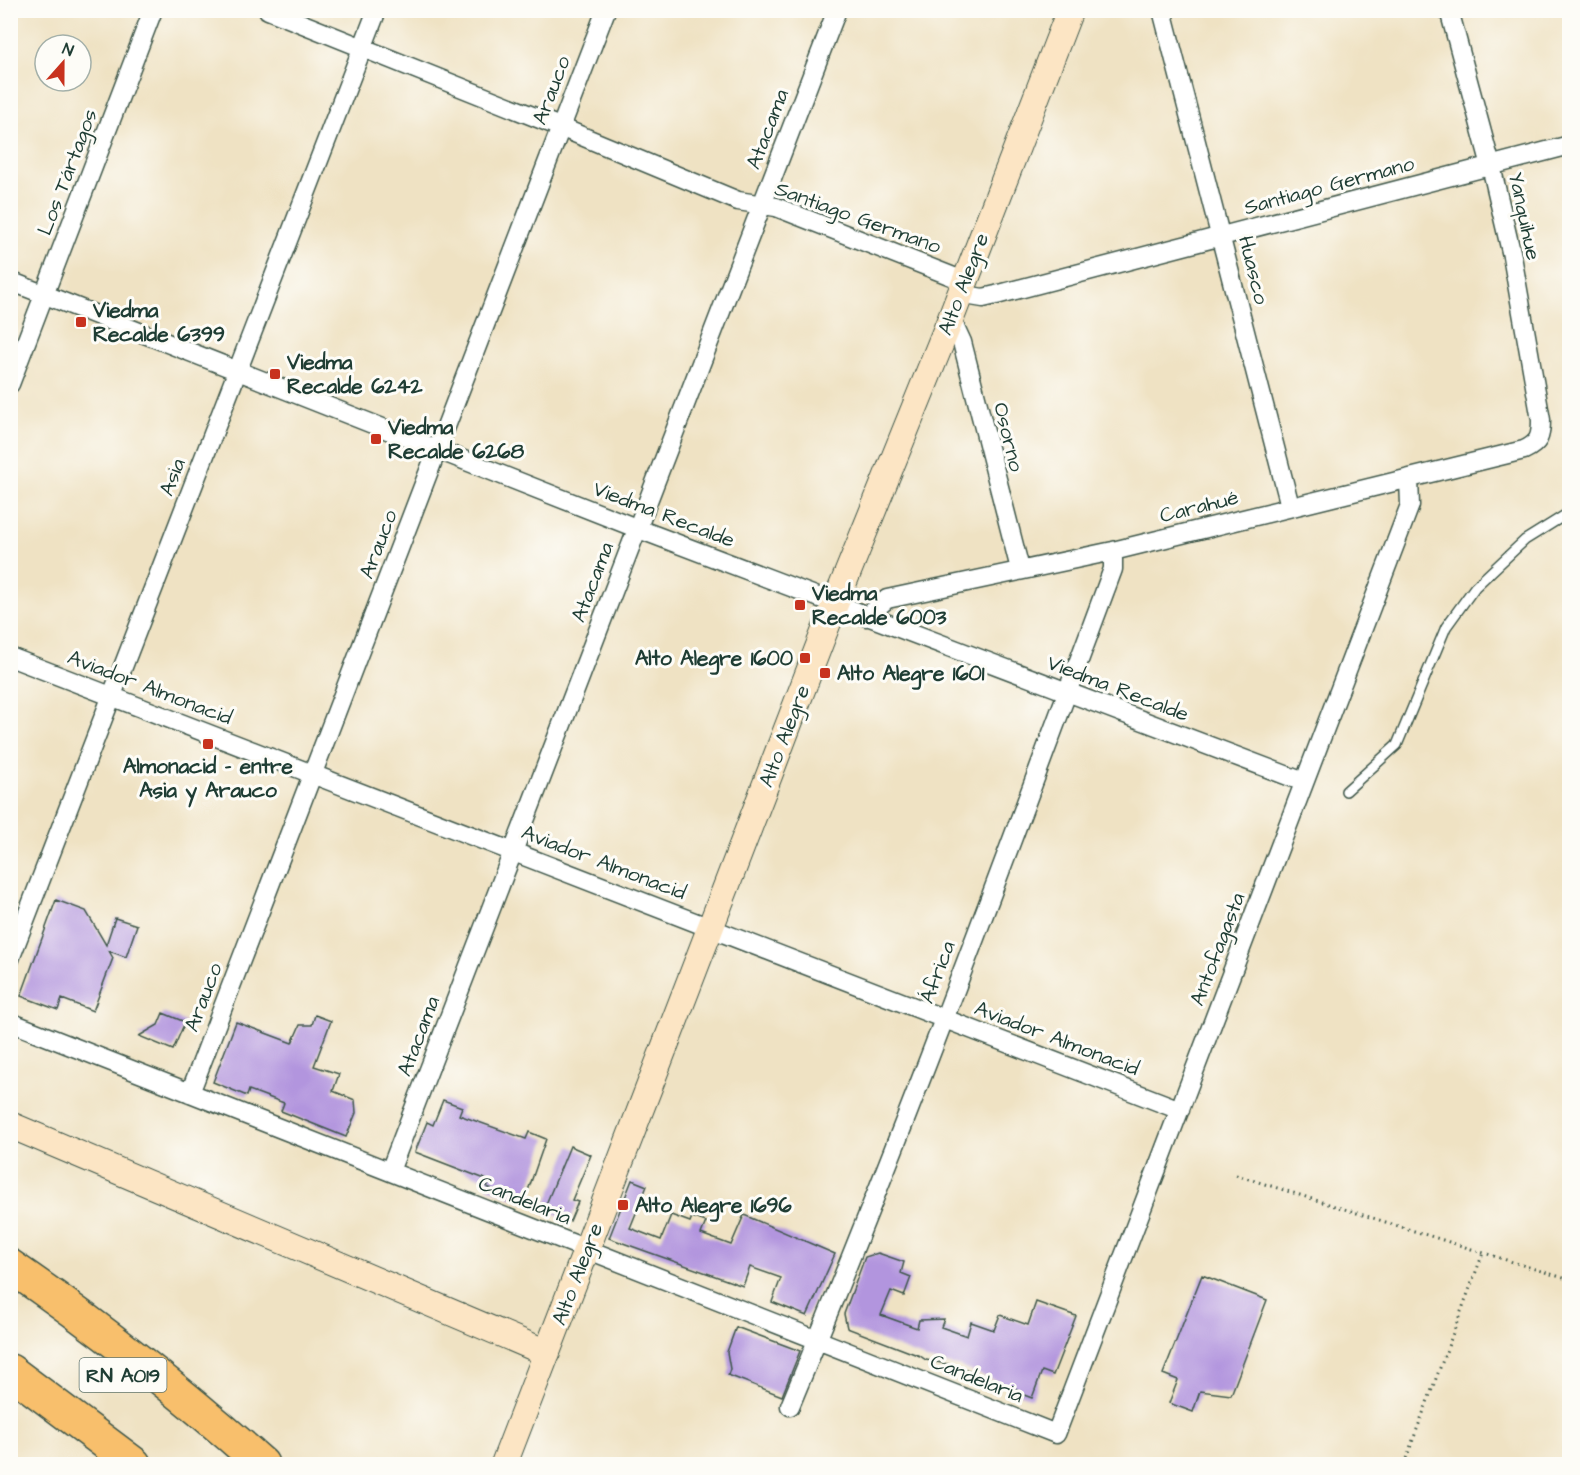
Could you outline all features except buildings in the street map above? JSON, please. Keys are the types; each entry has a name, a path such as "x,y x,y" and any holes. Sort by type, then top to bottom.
{"highway":[{"path":"10,1266 119,1344 203,1411 262,1464"},
{"name":"RN A019","path":"10,1294 118,1370 188,1426 229,1464"},
{"name":"RN A019","path":"10,1371 134,1464"},
{"path":"10,1392 105,1464"}],"main road":[{"name":"Alto Alegre","path":"504,1464 835,604 958,298 1070,10"},
{"path":"10,1125 547,1353"}],"street":[{"name":"Los Tártagos","path":"10,384 153,10"},
{"name":"Santiago Germano","path":"268,10 738,201 776,207 958,298 982,298 996,295 1569,145"},
{"name":"Asia","path":"10,959 376,10"},
{"name":"Arauco","path":"190,1093 606,10"},
{"name":"Atacama","path":"390,1171 837,10"},
{"name":"Huasco","path":"1162,10 1223,236 1290,506"},
{"name":"Yanquihue","path":"1449,10 1491,166 1512,256 1541,435"},
{"name":"Viedma Recalde","path":"10,281 636,528 1067,694 1304,782"},
{"name":"Osorno","path":"958,298 962,342 1020,569"},
{"name":"Carahué","path":"866,616 887,599 1113,551 1290,506 1409,479 1524,450 1536,444 1541,435"},
{"name":"Antofagasta","path":"1056,1434 1410,505 1409,479"},
{"name":"África","path":"790,1406 819,1338 1067,694 1113,569 1113,551"},
{"name":"Aviador Almonacid","path":"10,657 1180,1110"},
{"name":"Candelaria","path":"10,1022 819,1338 1056,1434"}],"lane":[{"path":"1346,791 1397,745 1446,627 1474,586 1526,540 1569,512"}],"path":[{"path":"1236,1174 1569,1280"},
{"path":"1404,1464 1483,1253"}],"place":[{"name":"Viedma Recalde 6399","path":"81,322"},
{"name":"Viedma Recalde 6242","path":"275,374"},
{"name":"Viedma Recalde 6268","path":"376,439"},
{"name":"Viedma Recalde 6003","path":"800,605"},
{"name":"Alto Alegre 1600","path":"805,658"},
{"name":"Alto Alegre 1601","path":"825,673"},
{"name":"Almonacid - entre Asia y Arauco","path":"208,744"},
{"name":"Alto Alegre 1696","path":"623,1205"}]}
